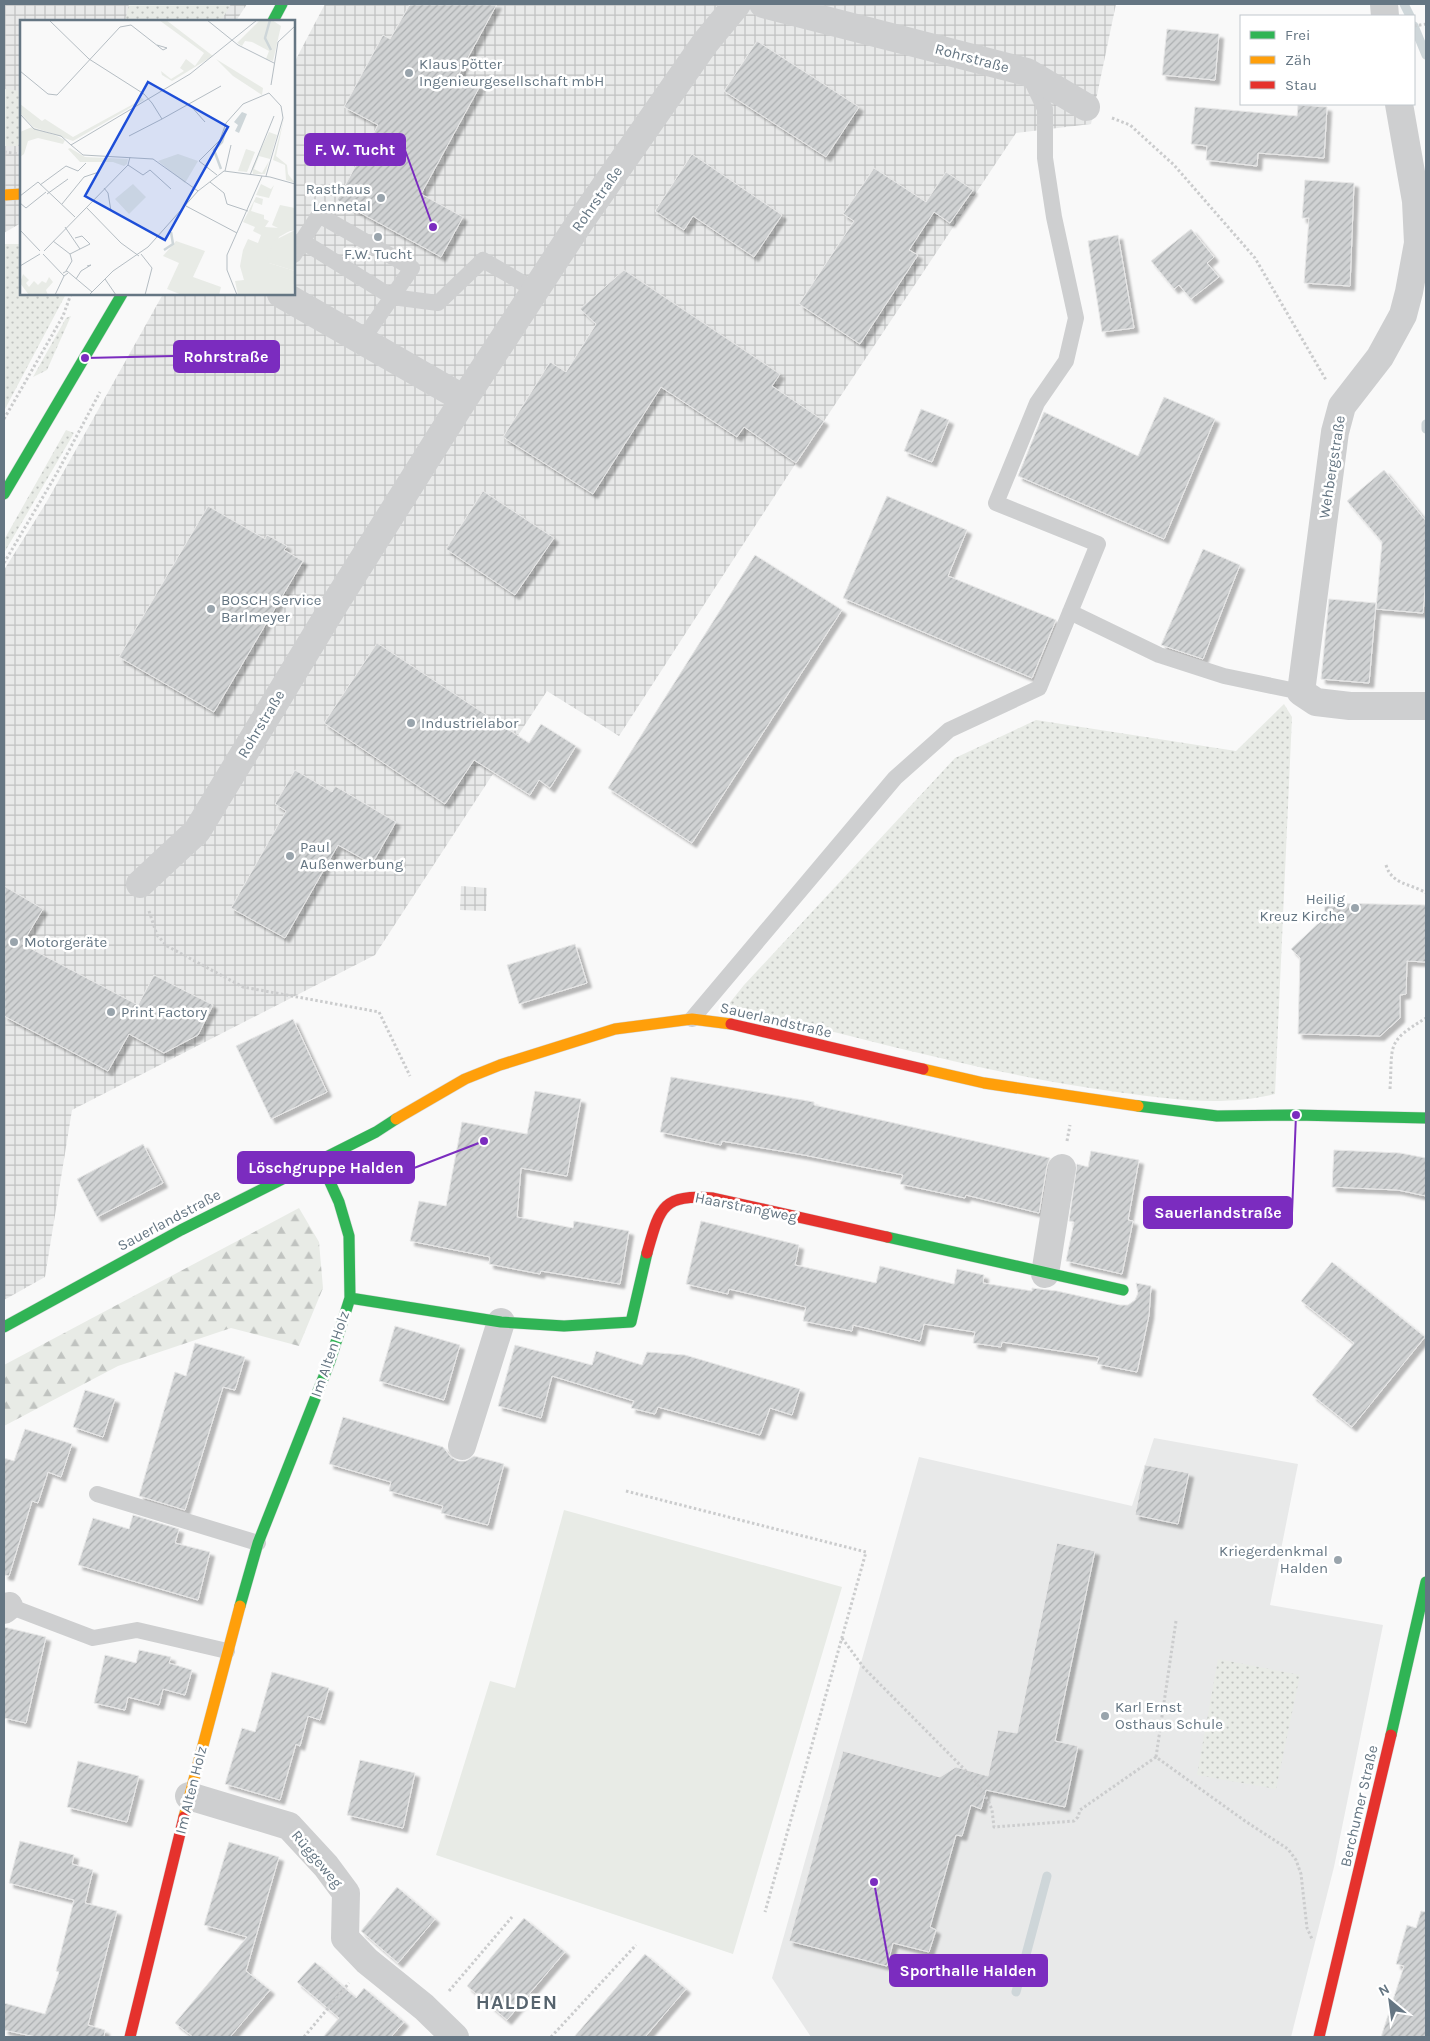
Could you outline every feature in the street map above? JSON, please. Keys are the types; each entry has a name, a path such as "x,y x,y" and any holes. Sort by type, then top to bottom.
{"main road":[{"path":"274,20 282,4"},
{"path":"4,195 20,194"},
{"path":"4,494 121,295"},
{"name":"Sauerlandstraße","path":"4,1327 189,1225 376,1132 423,1102 474,1076 556,1046 615,1029 651,1023 692,1020 717,1021 984,1083 1074,1098 1216,1116 1426,1118"},
{"name":"Im Alten Holz","path":"130,2037 227,1651 258,1543 330,1361 350,1298 351,1259 349,1236 339,1202 320,1160"},
{"name":"Haarstrangweg","path":"350,1298 500,1322 564,1326 631,1322 655,1228 668,1204 686,1196 713,1198 1123,1290"},
{"name":"Berchumer Straße","path":"1319,2037 1340,1957 1426,1582"}],"street":[{"name":"Rohrstraße","path":"140,884 198,831 336,602 535,290 705,43 737,4"},
{"name":"Rohrstraße","path":"762,4 1027,72 1086,106"},
{"name":"Wehbergstraße","path":"1301,692 1335,432 1342,406 1380,357 1403,315 1418,243 1416,210 1399,105"},
{"path":"283,295 464,399"},
{"path":"1301,692 1316,702 1350,706 1426,706"},
{"path":"1045,1274 1062,1168"},
{"path":"462,1446 500,1322"},
{"name":"Rüggeweg","path":"190,1796 289,1826 326,1866 346,1893 346,1938 367,1961 424,2007 452,2034"}],"lane":[{"path":"692,1020 895,778 949,730 1039,688 1098,544 996,503 1037,403 1066,362 1076,318 1054,217 1045,158 1044,109 1027,72"},
{"path":"362,339 392,297 412,268 319,215 298,248 392,297 438,304 483,260 535,290"},
{"path":"1070,612 1159,655 1224,676 1301,692"},
{"path":"97,1494 258,1543"},
{"path":"6,1608 94,1638 137,1630 227,1651"}],"path":[{"path":"1086,106 1130,126 1174,166 1218,214 1255,258 1342,406"},
{"path":"4,152 20,154"},
{"path":"4,419 63,316 71,295"},
{"path":"1386,865 1389,874 1395,880 1426,893"},
{"path":"140,884 157,935 167,946 243,987 379,1012 423,1102"},
{"path":"1391,1078 1391,1049 1398,1038 1409,1028 1426,1018"},
{"path":"1062,1168 1074,1098"},
{"path":"626,1491 866,1552 765,1912"},
{"path":"842,1638 864,1668 973,1778 988,1800 992,1810 994,1828 1074,1821 1078,1817 1080,1810 1156,1757 1176,1621"},
{"path":"1156,1757 1245,1821 1288,1849 1296,1860 1301,1874 1307,1928 1312,1939 1319,1948 1340,1957"},
{"path":"452,2034 448,1992 512,1917"},
{"path":"551,2037 636,1945"},
{"path":"304,2037 367,1961"}],"shaded area":[{"path":"4,4 247,4 237,20 20,20 20,224 4,233"},
{"path":"325,4 1116,4 1091,124 1016,133 796,463 619,736 547,691 375,955 72,1110 45,1277 4,1300 4,570 46,503 162,295 295,295 295,61"},
{"path":"461,886 487,888 486,911 460,910"},
{"name":"Karl Ernst Osthaus Schule","path":"1154,1438 1298,1464 1270,1605 1383,1625 1334,1867 1291,2037 811,2037 772,1978 919,1457 1132,1506"}],"green space":[{"path":"129,4 231,4 222,20 125,20"},
{"path":"4,89 20,91 20,142 18,146 4,146"},
{"path":"4,244 20,244 20,295 65,295 4,411"},
{"path":"71,316 47,370 33,377 66,318"},
{"path":"66,430 74,433 4,553 4,540"},
{"path":"1284,704 1292,717 1275,1094 1255,1098 1216,1101 1137,1095 1068,1084 922,1054 728,1005 744,985 955,758 1036,720 1236,751"},
{"path":"299,1208 319,1242 323,1288 299,1346 231,1328 118,1366 4,1426 4,1365"},
{"path":"564,1510 842,1587 733,1954 436,1855 490,1681 515,1688"},
{"path":"1218,1659 1300,1675 1276,1789 1197,1775"}],"building":[{"path":"410,4 497,4 459,74 480,86 421,194 463,217 441,257 337,200 378,125 344,107 383,35 390,39"},
{"path":"1167,29 1219,34 1215,80 1162,75"},
{"path":"757,41 859,107 826,157 724,91"},
{"path":"1298,105 1327,107 1324,158 1258,153 1257,166 1206,160 1207,146 1191,144 1195,107 1297,116"},
{"path":"692,154 782,215 754,257 693,216 684,230 655,211"},
{"path":"874,168 926,202 946,172 973,190 950,223 934,212 909,250 918,255 860,344 799,304 854,221 843,214"},
{"path":"1305,180 1354,183 1350,286 1304,283 1309,218 1302,218"},
{"path":"1191,229 1214,257 1207,263 1219,277 1191,299 1179,285 1174,289 1151,261"},
{"path":"1118,235 1134,328 1102,332 1088,241"},
{"path":"624,270 780,374 772,386 824,421 796,463 744,427 737,437 661,387 593,494 503,437 550,362 566,372 596,324 580,309"},
{"path":"1164,397 1215,419 1164,539 1018,476 1044,412 1138,456"},
{"path":"921,409 949,420 932,462 904,451"},
{"path":"1384,470 1426,521 1426,579 1423,613 1376,609 1382,542 1347,501"},
{"path":"483,491 554,538 515,595 446,549"},
{"path":"887,496 967,530 948,576 1056,620 1032,678 843,598"},
{"name":"BOSCH Service Barlmeyer","path":"208,506 265,539 267,535 287,546 284,550 303,561 214,712 119,657"},
{"path":"1203,549 1240,565 1203,659 1161,645"},
{"path":"755,555 842,610 692,843 608,788"},
{"path":"1329,599 1376,603 1369,683 1321,679"},
{"name":"Industrielabor","path":"377,643 529,743 541,724 576,746 550,788 539,780 530,795 474,760 445,804 324,723"},
{"name":"Paul Außenwerbung","path":"295,770 332,792 335,786 396,822 372,864 338,845 285,938 231,908 286,811 275,804"},
{"name":"Print Factory","path":"4,886 43,909 22,944 138,1005 154,975 213,1005 198,1035 164,1053 129,1034 108,1071 4,1016"},
{"path":"1325,903 1426,905 1426,962 1407,961 1406,994 1400,995 1400,1018 1380,1036 1298,1034 1300,958 1291,949 1324,918"},
{"path":"575,944 587,983 519,1004 507,965"},
{"path":"293,1019 327,1092 271,1119 236,1046"},
{"path":"671,1077 814,1102 814,1105 1050,1158 1039,1213 966,1195 965,1198 900,1184 903,1175 804,1155 722,1141 721,1145 660,1132"},
{"path":"535,1091 581,1099 567,1176 521,1168 517,1217 573,1228 574,1221 629,1231 620,1284 541,1271 540,1274 489,1264 490,1257 410,1241 419,1201 446,1206 462,1122 527,1134"},
{"path":"143,1144 163,1183 97,1217 77,1179"},
{"path":"1334,1150 1400,1153 1426,1158 1426,1196 1398,1190 1332,1187"},
{"path":"1091,1151 1139,1160 1128,1220 1133,1221 1122,1274 1066,1261 1074,1222 1069,1221 1077,1164 1088,1167"},
{"path":"701,1221 799,1245 795,1265 876,1283 880,1266 954,1284 957,1269 984,1275 983,1283 1032,1291 1032,1288 1057,1291 1120,1305 1128,1305 1135,1300 1138,1293 1136,1283 1151,1286 1149,1315 1137,1372 1097,1364 1099,1357 1002,1342 1001,1347 973,1343 975,1332 924,1324 920,1341 853,1325 852,1331 803,1321 806,1307 729,1289 728,1294 686,1284"},
{"path":"1332,1262 1425,1337 1352,1427 1312,1395 1354,1343 1301,1301"},
{"path":"395,1326 460,1345 444,1400 379,1381"},
{"path":"195,1343 245,1357 235,1390 223,1387 185,1510 139,1496 175,1372 186,1376"},
{"path":"515,1345 592,1365 596,1351 642,1365 647,1352 685,1355 800,1389 792,1415 770,1408 760,1435 658,1407 655,1414 631,1408 634,1401 552,1376 541,1418 498,1406"},
{"path":"85,1390 115,1399 103,1437 73,1427"},
{"path":"343,1417 443,1447 451,1457 458,1461 466,1461 474,1456 504,1464 488,1525 441,1513 443,1506 389,1491 391,1482 329,1464"},
{"path":"25,1429 72,1444 61,1477 48,1472 38,1503 32,1501 9,1576 4,1575 4,1458 14,1461"},
{"path":"1145,1465 1189,1473 1178,1524 1135,1515"},
{"path":"133,1515 179,1529 175,1543 210,1552 198,1600 78,1565 93,1518 129,1529"},
{"path":"1057,1543 1095,1551 1055,1741 1078,1746 1065,1807 986,1790 981,1809 971,1805 962,1836 956,1835 930,1927 936,1930 929,1952 893,1943 887,1966 789,1941 843,1751 940,1777 956,1767 988,1776 998,1730 1017,1733"},
{"path":"4,1627 46,1637 26,1723 4,1718"},
{"path":"139,1650 171,1657 169,1663 192,1670 185,1695 163,1689 159,1705 128,1697 125,1710 94,1703 105,1655 136,1663"},
{"path":"272,1672 329,1688 320,1720 308,1716 300,1746 296,1744 280,1800 225,1784 242,1728 255,1732"},
{"path":"360,1760 415,1773 403,1828 347,1815"},
{"path":"78,1761 139,1776 127,1822 67,1807"},
{"path":"20,1841 74,1855 72,1864 93,1870 85,1903 117,1911 88,2025 105,2030 104,2037 36,2037 4,2030 4,2003 45,2014 59,1972 56,1971 74,1900 9,1883"},
{"path":"229,1842 279,1857 246,1971 270,1990 230,2037 193,2037 175,2023 247,1937 204,1925"},
{"path":"397,1887 435,1919 398,1963 361,1931"},
{"path":"1421,1911 1426,1912 1426,2037 1381,2037 1404,1966 1396,1964 1407,1925 1416,1928"},
{"path":"524,1918 565,1952 507,2020 467,1986"},
{"path":"645,1954 686,1989 645,2037 574,2037"},
{"path":"315,1962 356,1998 364,1988 404,2022 391,2037 323,2037 339,2018 297,1982"}],"waterway":[{"path":"1404,4 1410,15"},
{"path":"1415,28 1426,55"},
{"path":"1426,424 1426,429"},
{"path":"1016,1992 1047,1876"}],"traffic: fast":[{"path":"274,20 282,4"},
{"path":"4,494 121,295"},
{"path":"1138,1106 1217,1116 1296,1115 1426,1118"},
{"path":"4,1327 181,1230 376,1132 396,1119"},
{"path":"240,1606 258,1543 330,1361 350,1298 349,1236 339,1202 320,1160"},
{"path":"887,1237 1123,1290"},
{"path":"350,1298 501,1322 564,1326 631,1322 647,1253"},
{"path":"1391,1735 1426,1582"}],"traffic: slow":[{"path":"4,195 20,194"},
{"path":"396,1119 465,1079 500,1065 615,1029 692,1019 731,1024"},
{"path":"923,1069 984,1083 1138,1106"},
{"path":"184,1817 240,1606"}],"traffic: jam":[{"path":"731,1024 923,1069"},
{"path":"647,1253 660,1214 666,1207 683,1198 696,1197 713,1198 887,1237"},
{"path":"1319,2037 1391,1735"},
{"path":"130,2037 184,1817"}],"place":[{"name":"Klaus Pötter Ingenieurgesellschaft mbH","path":"409,73"},
{"name":"Rasthaus Lennetal","path":"381,198"},
{"name":"F. W. Tucht","path":"433,227"},
{"name":"F.W. Tucht","path":"378,237"},
{"name":"Rohrstraße","path":"85,358"},
{"name":"BOSCH Service Barlmeyer","path":"211,609"},
{"name":"Industrielabor","path":"411,723"},
{"name":"Paul Außenwerbung","path":"290,856"},
{"name":"Heilig Kreuz Kirche","path":"1355,908"},
{"name":"Motorgeräte","path":"14,942"},
{"name":"Print Factory","path":"111,1012"},
{"name":"Sauerlandstraße","path":"1296,1115"},
{"name":"Löschgruppe Halden","path":"484,1141"},
{"name":"Kriegerdenkmal Halden","path":"1338,1560"},
{"name":"Karl Ernst Osthaus Schule","path":"1105,1716"},
{"name":"Sporthalle Halden","path":"874,1882"}],"district":[{"name":"HALDEN","path":"517,2002"}]}
